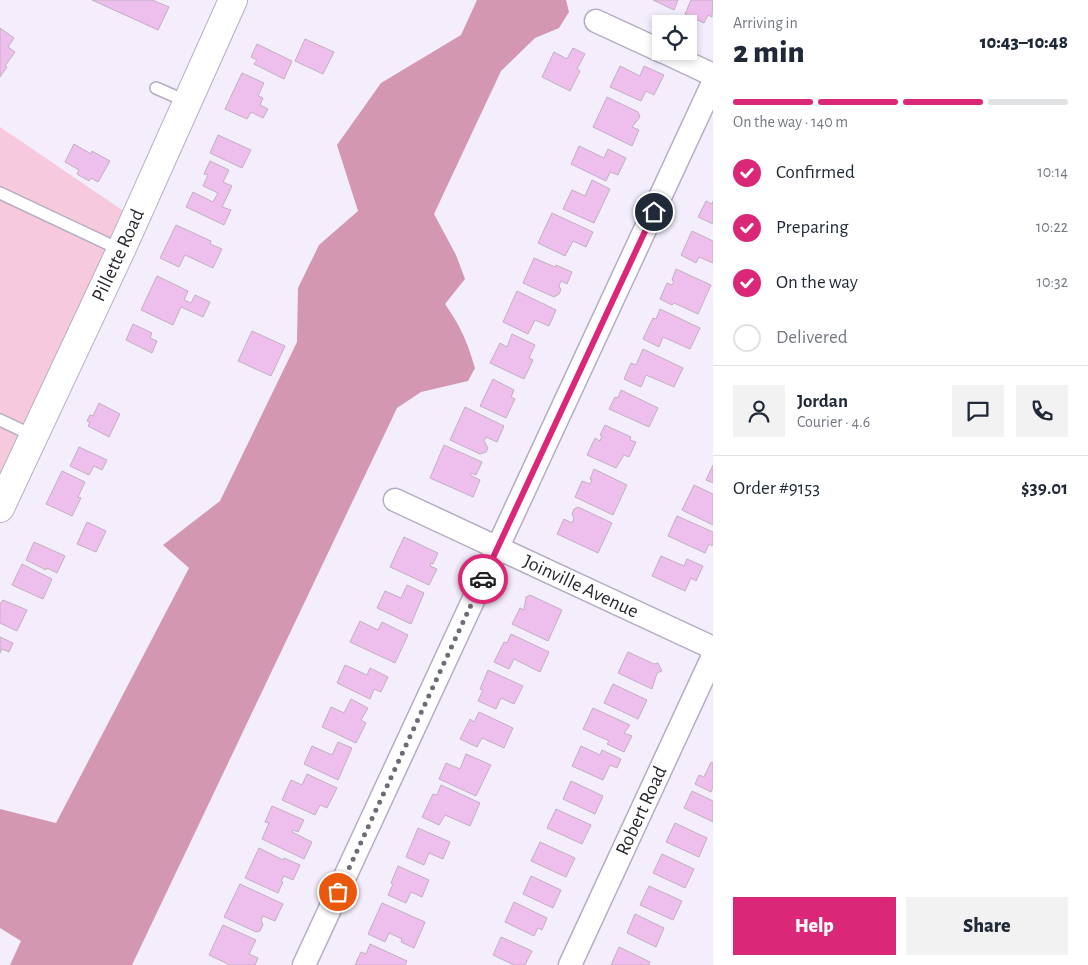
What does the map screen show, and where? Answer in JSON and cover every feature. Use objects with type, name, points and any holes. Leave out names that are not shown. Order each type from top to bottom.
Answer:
[{"type":"street","name":"Pillette Road","points":[[0,508],[121,250],[232,1]]},
{"type":"street","points":[[596,21],[652,46]]},
{"type":"street","points":[[681,60],[713,75]]},
{"type":"street","points":[[304,965],[713,83]]},
{"type":"street","name":"Joinville Avenue","points":[[395,500],[713,648]]},
{"type":"street","name":"Robert Road","points":[[570,965],[713,656]]},
{"type":"lane","points":[[156,88],[188,102]]},
{"type":"lane","points":[[0,193],[121,250]]},
{"type":"lane","points":[[0,420],[34,436]]},
{"type":"shaded area","points":[[477,0],[566,0],[569,12],[559,28],[535,38],[501,71],[434,214],[456,255],[465,279],[445,304],[463,334],[475,368],[468,381],[421,392],[397,408],[132,965],[10,965],[21,941],[0,928],[0,809],[56,823],[189,568],[163,545],[220,501],[297,342],[298,288],[319,245],[358,211],[337,145],[381,83],[461,35]]},
{"type":"shaded area","points":[[0,127],[125,212],[0,482]]},
{"type":"building","points":[[92,0],[152,0],[169,7],[158,30]]},
{"type":"building","points":[[653,0],[678,0],[674,10]]},
{"type":"building","points":[[691,0],[713,0],[712,17],[708,15],[704,23],[697,20],[697,15],[685,14]]},
{"type":"building","points":[[0,28],[14,38],[8,47],[15,52],[0,77]]},
{"type":"building","points":[[305,39],[334,52],[323,74],[295,61]]},
{"type":"building","points":[[257,44],[292,61],[284,79],[254,64],[257,60],[251,57]]},
{"type":"building","points":[[573,48],[585,54],[577,69],[580,71],[570,91],[542,77],[554,52],[567,59]]},
{"type":"building","points":[[620,66],[640,76],[644,66],[664,75],[654,95],[646,91],[641,101],[610,87]]},
{"type":"building","points":[[242,73],[264,83],[258,96],[263,98],[260,105],[268,109],[263,118],[251,112],[247,119],[225,109]]},
{"type":"building","points":[[607,97],[638,112],[640,117],[632,127],[639,130],[632,146],[593,127]]},
{"type":"building","points":[[218,135],[251,150],[242,168],[210,153]]},
{"type":"building","points":[[74,144],[91,154],[92,151],[110,161],[98,182],[91,178],[89,181],[77,174],[79,170],[65,162]]},
{"type":"building","points":[[579,146],[604,158],[608,149],[626,158],[618,175],[610,172],[606,181],[571,164]]},
{"type":"building","points":[[210,161],[229,170],[223,182],[232,186],[222,207],[231,210],[224,225],[186,207],[193,192],[213,202],[218,193],[203,186],[208,175],[204,174]]},
{"type":"building","points":[[592,180],[610,189],[594,223],[563,209],[572,190],[585,196]]},
{"type":"building","points":[[706,201],[712,204],[713,201],[713,224],[698,217]]},
{"type":"building","points":[[552,213],[593,232],[586,247],[573,241],[565,256],[538,243]]},
{"type":"building","points":[[176,225],[211,241],[210,244],[222,249],[213,268],[185,255],[179,267],[160,258]]},
{"type":"building","points":[[692,231],[713,241],[713,263],[699,257],[696,263],[681,255]]},
{"type":"building","points":[[534,258],[572,272],[567,284],[561,281],[559,286],[561,290],[554,297],[523,283]]},
{"type":"building","points":[[676,269],[711,285],[698,314],[660,299],[667,283],[672,285]]},
{"type":"building","points":[[157,276],[188,291],[184,300],[191,303],[195,295],[210,302],[203,317],[181,307],[173,325],[141,310]]},
{"type":"building","points":[[517,291],[556,310],[549,326],[535,320],[528,334],[503,322]]},
{"type":"building","points":[[660,309],[700,328],[690,349],[663,337],[659,347],[643,339],[653,318],[656,319]]},
{"type":"building","points":[[133,324],[152,333],[150,338],[157,341],[152,353],[126,340]]},
{"type":"building","points":[[252,331],[285,346],[271,376],[238,361]]},
{"type":"building","points":[[512,334],[535,345],[529,358],[533,360],[524,379],[490,363],[500,343],[507,347]]},
{"type":"building","points":[[643,349],[683,368],[674,387],[646,375],[641,387],[624,379],[631,363],[636,365]]},
{"type":"building","points":[[493,379],[514,390],[511,397],[515,399],[506,418],[480,406]]},
{"type":"building","points":[[621,390],[658,408],[649,427],[609,409],[615,397],[618,398]]},
{"type":"building","points":[[99,403],[120,414],[109,437],[88,426],[90,422],[87,421],[90,415],[93,416]]},
{"type":"building","points":[[465,407],[504,426],[497,442],[486,437],[484,441],[488,448],[486,452],[480,454],[450,440]]},
{"type":"building","points":[[605,425],[631,437],[630,440],[636,442],[629,457],[624,455],[616,468],[587,455],[595,438],[600,441],[602,436],[600,435]]},
{"type":"building","points":[[444,445],[482,462],[476,475],[471,473],[470,475],[480,480],[473,497],[430,478]]},
{"type":"building","points":[[79,447],[107,460],[102,470],[94,466],[89,475],[70,466]]},
{"type":"building","points":[[713,465],[713,483],[706,480]]},
{"type":"building","points":[[594,469],[627,485],[613,515],[575,497],[582,481],[590,484]]},
{"type":"building","points":[[62,471],[85,482],[78,497],[81,498],[72,516],[46,504]]},
{"type":"building","points":[[694,485],[713,494],[713,525],[682,510]]},
{"type":"building","points":[[578,507],[612,523],[598,553],[557,534],[564,519],[572,523],[574,518],[572,514],[574,509]]},
{"type":"building","points":[[677,516],[713,532],[713,544],[712,546],[709,544],[705,553],[668,536]]},
{"type":"building","points":[[87,522],[106,531],[96,552],[77,544]]},
{"type":"building","points":[[404,537],[438,553],[433,564],[431,563],[430,566],[437,569],[429,585],[390,567]]},
{"type":"building","points":[[34,542],[65,556],[57,573],[26,560]]},
{"type":"building","points":[[661,556],[684,566],[687,559],[703,566],[696,581],[691,578],[685,591],[652,576]]},
{"type":"building","points":[[22,564],[52,579],[43,599],[12,585]]},
{"type":"building","points":[[407,585],[424,593],[411,624],[377,608],[385,591],[401,598]]},
{"type":"building","points":[[530,595],[562,610],[548,641],[512,624],[520,608],[524,610],[526,597]]},
{"type":"building","points":[[3,600],[27,610],[17,631],[0,623],[0,604]]},
{"type":"building","points":[[360,621],[378,630],[382,622],[408,635],[395,663],[350,642]]},
{"type":"building","points":[[511,634],[549,652],[540,672],[514,659],[509,669],[494,662],[504,642],[507,643]]},
{"type":"building","points":[[0,637],[13,643],[9,652],[2,649],[0,653]]},
{"type":"building","points":[[628,652],[654,664],[658,663],[662,671],[657,673],[652,689],[618,673]]},
{"type":"building","points":[[345,665],[367,675],[370,668],[388,677],[381,692],[374,689],[370,699],[337,683]]},
{"type":"building","points":[[488,670],[523,686],[514,704],[501,698],[496,709],[478,701],[483,690],[480,689]]},
{"type":"building","points":[[613,684],[647,700],[638,719],[604,703]]},
{"type":"building","points":[[351,699],[368,708],[361,720],[366,723],[356,743],[322,727],[331,707],[344,713]]},
{"type":"building","points":[[593,708],[630,725],[624,733],[632,736],[624,752],[607,744],[609,741],[583,729]]},
{"type":"building","points":[[479,712],[513,728],[504,748],[482,738],[477,747],[460,739],[470,719],[474,722]]},
{"type":"building","points":[[338,742],[352,748],[338,780],[304,764],[312,746],[332,755]]},
{"type":"building","points":[[581,746],[600,755],[602,750],[621,759],[617,768],[610,765],[603,780],[572,766]]},
{"type":"building","points":[[466,754],[491,765],[476,796],[439,779],[446,763],[460,769]]},
{"type":"building","points":[[711,762],[713,763],[713,787],[711,792],[695,784],[699,775],[704,777]]},
{"type":"building","points":[[307,774],[337,788],[327,808],[320,805],[315,815],[282,800],[291,780],[302,785]]},
{"type":"building","points":[[571,781],[603,796],[595,814],[563,799]]},
{"type":"building","points":[[441,785],[480,803],[470,826],[445,815],[439,825],[422,817],[433,794],[437,795]]},
{"type":"building","points":[[692,791],[713,801],[713,822],[684,808]]},
{"type":"building","points":[[272,806],[304,820],[298,832],[293,830],[292,832],[312,842],[304,859],[262,839],[269,823],[265,822]]},
{"type":"building","points":[[556,809],[591,825],[582,844],[547,828]]},
{"type":"building","points":[[675,823],[707,838],[699,857],[666,842]]},
{"type":"building","points":[[418,828],[450,842],[443,859],[429,853],[424,865],[406,857]]},
{"type":"building","points":[[540,842],[575,858],[566,877],[531,861]]},
{"type":"building","points":[[259,848],[283,860],[284,858],[300,865],[293,880],[284,876],[278,893],[245,878]]},
{"type":"building","points":[[662,854],[694,869],[685,888],[653,873]]},
{"type":"building","points":[[398,866],[429,880],[422,897],[411,892],[406,903],[388,895]]},
{"type":"building","points":[[531,876],[561,890],[553,908],[523,894]]},
{"type":"building","points":[[240,884],[283,904],[275,921],[263,916],[261,920],[263,925],[260,931],[256,932],[224,917]]},
{"type":"building","points":[[649,886],[682,901],[673,920],[640,905]]},
{"type":"building","points":[[514,902],[547,918],[542,930],[538,928],[534,936],[505,922]]},
{"type":"building","points":[[382,903],[425,922],[414,948],[401,942],[402,939],[389,933],[385,942],[368,934]]},
{"type":"building","points":[[635,914],[664,928],[656,947],[627,933]]},
{"type":"building","points":[[223,925],[256,940],[249,954],[258,958],[255,965],[230,965],[209,955]]},
{"type":"building","points":[[501,937],[532,951],[525,965],[514,965],[493,955]]},
{"type":"building","points":[[370,944],[407,961],[405,965],[355,965],[361,952],[366,954]]},
{"type":"building","points":[[619,947],[650,962],[649,965],[611,965]]},
{"type":"way so far","points":[[338,892],[483,579]]},
{"type":"route","points":[[483,579],[654,212]]}]
